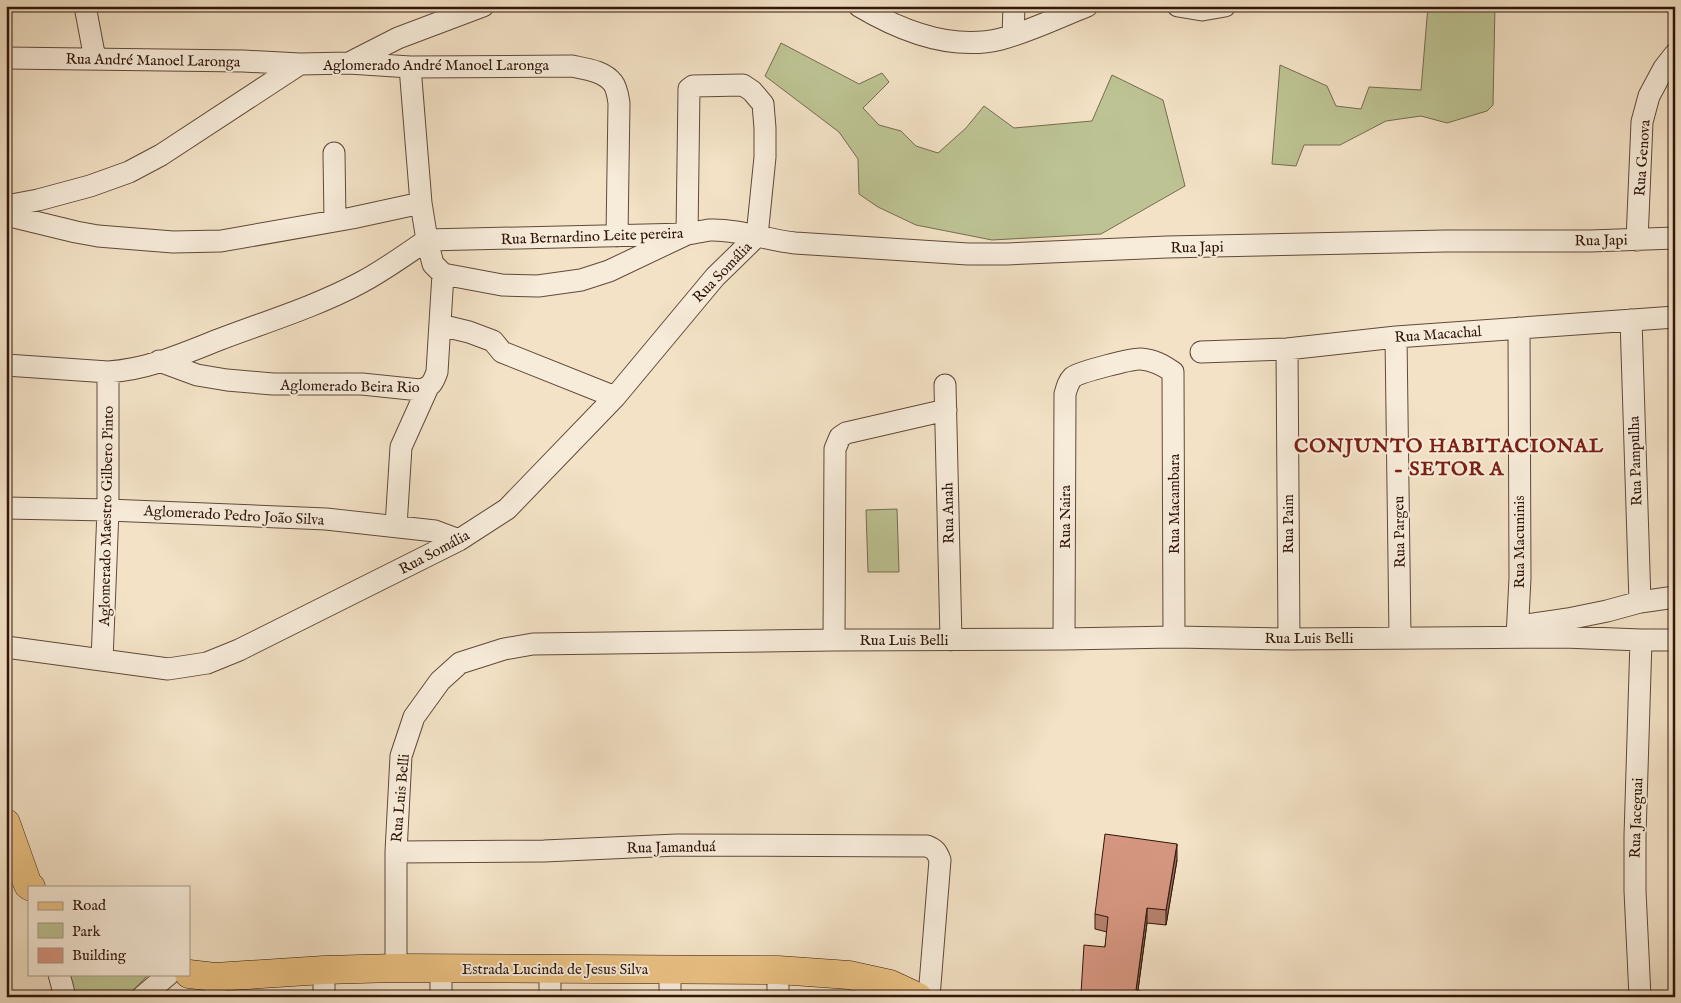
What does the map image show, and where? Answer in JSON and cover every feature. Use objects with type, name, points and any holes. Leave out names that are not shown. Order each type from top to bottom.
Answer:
[{"type":"main road","points":[[6,822],[29,886]]},
{"type":"main road","name":"Estrada Lucinda de Jesus Silva","points":[[190,974],[215,987],[324,984],[396,968],[670,970],[778,984],[850,975],[890,991],[918,997]]},
{"type":"street","points":[[85,6],[95,59]]},
{"type":"street","points":[[349,63],[398,38],[484,6]]},
{"type":"street","points":[[860,6],[881,19],[931,38],[978,43],[1013,35],[1087,6]]},
{"type":"street","points":[[1013,35],[1014,6]]},
{"type":"street","points":[[1178,6],[1202,10],[1225,6]]},
{"type":"street","name":"Rua Genova","points":[[1637,240],[1642,122],[1649,96],[1664,68],[1675,54]]},
{"type":"street","name":"Rua André Manoel Laronga","points":[[6,58],[300,64]]},
{"type":"street","name":"Aglomerado André Manoel Laronga","points":[[300,64],[349,63],[410,67],[572,66],[604,75],[614,84],[619,103],[617,236]]},
{"type":"street","points":[[6,206],[47,197],[129,172],[161,155],[300,64]]},
{"type":"street","points":[[410,67],[421,203],[433,264],[443,274],[502,285],[538,286],[581,280],[609,271],[687,234],[689,89],[693,86],[742,85],[752,91],[763,104],[765,158],[757,236]]},
{"type":"street","points":[[334,153],[335,221]]},
{"type":"street","points":[[6,215],[98,236],[173,242],[222,241],[335,221],[421,203]]},
{"type":"street","name":"Rua Bernardino Leite pereira","points":[[427,240],[687,234],[710,230],[757,236]]},
{"type":"street","name":"Rua Japi","points":[[757,236],[795,243],[968,254],[1036,254],[1168,247],[1675,238]]},
{"type":"street","name":"Rua Somália","points":[[6,647],[168,668],[207,663],[247,646],[459,540],[506,509],[615,396],[715,277],[757,236]]},
{"type":"street","points":[[6,365],[124,372],[159,362],[304,308],[357,285],[427,240]]},
{"type":"street","name":"Aglomerado Beira Rio","points":[[159,362],[197,375],[227,380],[273,384],[362,384],[420,390],[433,383],[437,372],[443,274]]},
{"type":"street","name":"Rua Macachal","points":[[1201,352],[1287,350],[1396,337],[1675,316]]},
{"type":"street","name":"Rua Pampulha","points":[[1631,320],[1640,602]]},
{"type":"street","points":[[440,325],[469,332],[493,341],[502,352],[615,396]]},
{"type":"street","name":"Rua Macuninis","points":[[1518,328],[1520,578],[1518,632]]},
{"type":"street","name":"Rua Pargeu","points":[[1396,337],[1400,637]]},
{"type":"street","name":"Rua Paim","points":[[1287,350],[1289,638]]},
{"type":"street","name":"Rua Naira","points":[[1064,639],[1065,394],[1068,383],[1074,376],[1084,372],[1138,359],[1156,361],[1174,372]]},
{"type":"street","name":"Aglomerado Maestro Gilbero Pinto","points":[[102,660],[108,510],[108,372]]},
{"type":"street","name":"Rua Macambara","points":[[1174,372],[1174,637]]},
{"type":"street","name":"Rua Anah","points":[[945,385],[951,640]]},
{"type":"street","points":[[396,526],[400,447],[428,387]]},
{"type":"street","points":[[834,640],[835,449],[840,437],[846,433],[946,410]]},
{"type":"street","name":"Aglomerado Pedro João Silva","points":[[6,508],[108,510],[326,519],[435,531],[459,540]]},
{"type":"street","points":[[1518,632],[1640,602],[1675,597]]},
{"type":"street","name":"Rua Luis Belli","points":[[396,968],[396,852],[401,756],[414,717],[440,680],[460,663],[504,649],[533,644],[1174,637],[1400,637],[1518,632],[1641,640],[1675,640]]},
{"type":"street","name":"Rua Jaceguai","points":[[1640,997],[1635,891],[1635,836],[1641,640]]},
{"type":"street","name":"Rua Jamanduá","points":[[396,852],[544,851],[686,845],[927,846],[938,853],[940,860],[929,997]]},
{"type":"street","points":[[550,968],[550,997]]},
{"type":"street","points":[[441,969],[441,997]]},
{"type":"street","points":[[670,970],[670,997]]},
{"type":"street","points":[[60,976],[65,997]]},
{"type":"street","points":[[142,997],[167,976]]},
{"type":"green space","points":[[1428,6],[1495,6],[1493,105],[1487,111],[1447,123],[1421,116],[1386,121],[1340,145],[1304,145],[1296,166],[1272,164],[1280,65],[1327,86],[1336,106],[1361,109],[1369,87],[1421,90]]},
{"type":"green space","points":[[781,43],[859,84],[882,73],[889,82],[863,108],[879,125],[901,131],[916,146],[938,153],[966,128],[984,106],[1014,128],[1092,121],[1112,75],[1163,100],[1185,186],[1101,234],[992,240],[916,225],[878,207],[859,194],[858,159],[839,132],[765,76]]},
{"type":"green space","points":[[897,509],[899,572],[868,572],[866,510]]},
{"type":"green space","points":[[69,976],[147,976],[127,997],[76,997]]},
{"type":"building","points":[[1105,834],[1177,844],[1166,910],[1147,908],[1136,990],[1148,993],[1147,997],[1071,997],[1072,991],[1081,993],[1084,945],[1105,947],[1108,917],[1095,914]]},
{"type":"district","name":"CONJUNTO HABITACIONAL - SETOR A","points":[[1449,456]]}]
